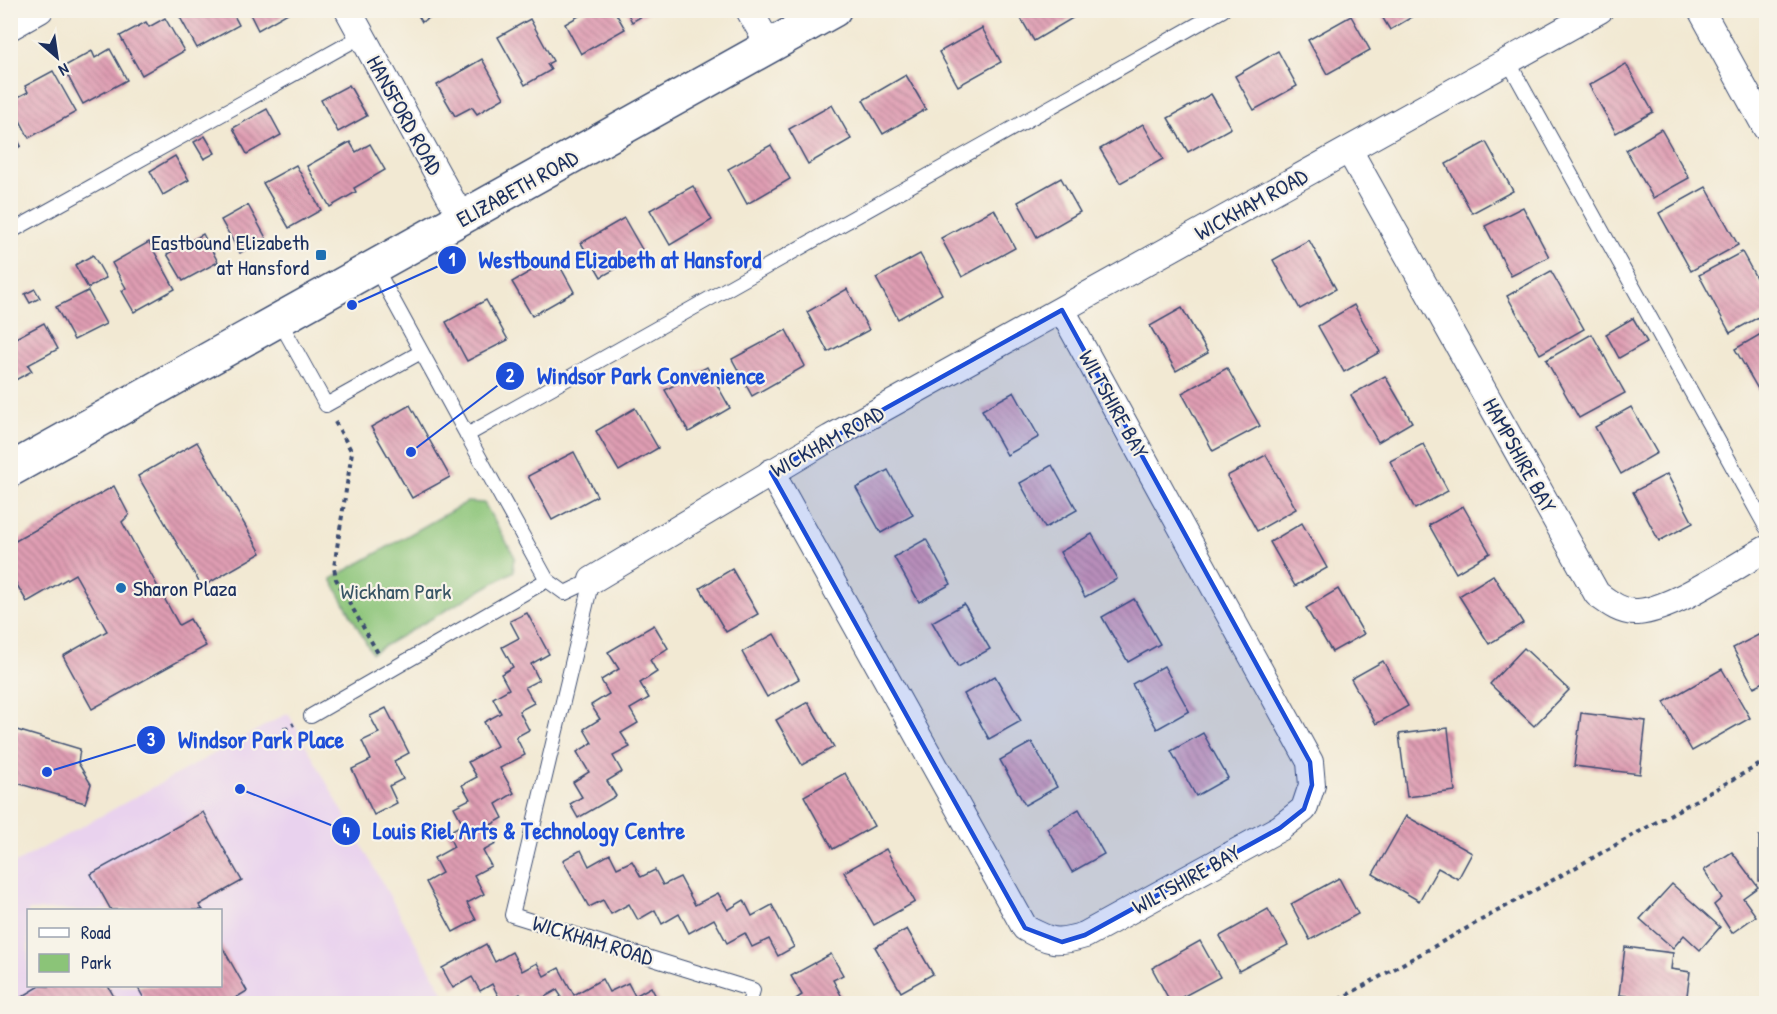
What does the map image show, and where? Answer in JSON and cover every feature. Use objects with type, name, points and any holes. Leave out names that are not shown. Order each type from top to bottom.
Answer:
[{"type":"street","points":[[10,27],[40,10]]},
{"type":"street","name":"HANSFORD ROAD","points":[[348,10],[462,219]]},
{"type":"street","points":[[750,10],[770,47]]},
{"type":"street","name":"ELIZABETH ROAD","points":[[10,470],[834,10]]},
{"type":"street","name":"WICKHAM ROAD","points":[[592,580],[771,472],[1600,10]]},
{"type":"street","points":[[1701,10],[1767,128]]},
{"type":"street","name":"HAMPSHIRE BAY","points":[[1349,150],[1598,594],[1614,607],[1637,612],[1666,606],[1767,549]]},
{"type":"street","name":"WILTSHIRE BAY","points":[[771,472],[1024,928],[1041,937],[1062,942],[1085,935],[1270,833],[1304,809],[1312,785],[1310,762],[1062,310]]},
{"type":"lane","points":[[467,435],[1223,10]]},
{"type":"lane","points":[[10,232],[362,36]]},
{"type":"lane","points":[[1509,61],[1767,526]]},
{"type":"lane","points":[[375,267],[547,580],[565,593],[592,580]]},
{"type":"lane","points":[[279,320],[326,405],[422,352]]},
{"type":"lane","points":[[311,716],[547,580]]},
{"type":"lane","name":"WICKHAM ROAD","points":[[592,580],[513,915],[753,990],[749,1004]]},
{"type":"path","points":[[326,405],[352,453],[334,567],[336,579],[388,671]]},
{"type":"path","points":[[1331,1004],[1767,761]]},
{"type":"highlighted area","points":[[1062,310],[1310,762],[1312,785],[1304,809],[1280,828],[1085,935],[1062,942],[1025,928],[771,472]]},
{"type":"shaded area","points":[[288,713],[449,1003],[11,1003],[10,866]]},
{"type":"green space","name":"Wickham Park","points":[[467,502],[484,503],[515,557],[514,571],[372,653],[331,579]]},
{"type":"building","points":[[176,10],[231,10],[239,25],[197,48]]},
{"type":"building","points":[[248,10],[287,10],[288,13],[258,30]]},
{"type":"building","points":[[415,10],[443,10],[422,22]]},
{"type":"building","points":[[589,10],[614,10],[625,29],[581,54],[565,24]]},
{"type":"building","points":[[626,10],[652,10],[632,22]]},
{"type":"building","points":[[1016,10],[1073,10],[1076,16],[1034,41]]},
{"type":"building","points":[[1378,10],[1424,10],[1390,30]]},
{"type":"building","points":[[1351,16],[1370,50],[1327,74],[1308,40]]},
{"type":"building","points":[[165,18],[184,51],[142,75],[120,36],[146,22],[149,27]]},
{"type":"building","points":[[530,19],[553,61],[547,64],[551,70],[525,85],[498,37]]},
{"type":"building","points":[[982,28],[1001,62],[958,86],[939,52]]},
{"type":"building","points":[[110,49],[127,80],[83,104],[63,67],[92,51],[95,58]]},
{"type":"building","points":[[1278,51],[1297,86],[1254,110],[1235,76]]},
{"type":"building","points":[[482,59],[504,98],[477,114],[472,107],[455,116],[437,85]]},
{"type":"building","points":[[1626,64],[1653,112],[1616,133],[1589,85]]},
{"type":"building","points":[[53,71],[76,112],[29,138],[10,101],[28,92],[25,86]]},
{"type":"building","points":[[906,75],[926,109],[883,134],[863,100]]},
{"type":"building","points":[[349,85],[367,116],[338,132],[321,100]]},
{"type":"building","points":[[1211,94],[1231,128],[1188,152],[1168,118]]},
{"type":"building","points":[[832,105],[851,139],[808,164],[789,129]]},
{"type":"building","points":[[267,109],[281,135],[247,154],[233,128]]},
{"type":"building","points":[[1143,124],[1163,159],[1120,183],[1100,149]]},
{"type":"building","points":[[10,126],[21,146],[10,152]]},
{"type":"building","points":[[1661,129],[1689,178],[1653,198],[1626,150]]},
{"type":"building","points":[[205,136],[215,153],[204,159],[194,142]]},
{"type":"building","points":[[350,142],[356,152],[370,144],[385,170],[354,188],[356,192],[330,207],[307,166]]},
{"type":"building","points":[[1486,142],[1513,191],[1472,213],[1446,164]]},
{"type":"building","points":[[771,145],[790,179],[747,204],[728,169]]},
{"type":"building","points":[[175,156],[189,180],[163,195],[150,171]]},
{"type":"building","points":[[296,165],[321,210],[289,228],[263,183]]},
{"type":"building","points":[[1061,178],[1080,212],[1037,237],[1018,202]]},
{"type":"building","points":[[693,186],[712,220],[670,245],[650,210]]},
{"type":"building","points":[[1706,187],[1738,245],[1691,271],[1659,213]]},
{"type":"building","points":[[248,205],[266,238],[240,253],[221,220]]},
{"type":"building","points":[[1523,207],[1549,257],[1511,276],[1485,226]]},
{"type":"building","points":[[994,209],[1015,248],[962,277],[941,238]]},
{"type":"building","points":[[624,218],[644,253],[601,277],[581,243]]},
{"type":"building","points":[[203,234],[218,262],[183,281],[167,254]]},
{"type":"building","points":[[1309,240],[1336,289],[1300,309],[1273,260]]},
{"type":"building","points":[[149,242],[175,289],[134,312],[122,291],[126,288],[112,263]]},
{"type":"building","points":[[1742,252],[1766,296],[1766,313],[1730,333],[1699,275]]},
{"type":"building","points":[[920,254],[942,294],[898,319],[876,278]]},
{"type":"building","points":[[93,255],[106,278],[88,288],[75,265]]},
{"type":"building","points":[[555,257],[574,292],[532,316],[512,282]]},
{"type":"building","points":[[1551,271],[1584,329],[1540,354],[1507,296]]},
{"type":"building","points":[[35,289],[40,298],[30,303],[25,294]]},
{"type":"building","points":[[847,289],[869,330],[828,352],[807,312]]},
{"type":"building","points":[[88,291],[106,324],[74,340],[56,307]]},
{"type":"building","points":[[486,300],[508,340],[467,361],[446,322]]},
{"type":"building","points":[[1354,305],[1380,352],[1344,372],[1318,326]]},
{"type":"building","points":[[1182,308],[1208,353],[1176,371],[1150,326]]},
{"type":"building","points":[[1633,318],[1647,342],[1619,358],[1606,334]]},
{"type":"building","points":[[44,323],[58,349],[28,365],[32,371],[10,383],[10,341]]},
{"type":"building","points":[[786,330],[805,366],[752,396],[732,359]]},
{"type":"building","points":[[1766,331],[1766,394],[1762,396],[1735,349]]},
{"type":"building","points":[[1592,334],[1625,393],[1579,418],[1546,360]]},
{"type":"building","points":[[707,367],[730,408],[689,432],[665,390]]},
{"type":"building","points":[[1227,368],[1260,426],[1213,451],[1182,393]]},
{"type":"building","points":[[1385,376],[1412,422],[1378,442],[1351,395]]},
{"type":"building","points":[[1014,392],[1039,437],[1007,455],[982,410]]},
{"type":"building","points":[[410,405],[450,477],[412,498],[371,427]]},
{"type":"building","points":[[1631,407],[1657,453],[1621,474],[1595,427]]},
{"type":"building","points":[[635,408],[658,448],[619,471],[596,431]]},
{"type":"building","points":[[197,442],[261,553],[202,587],[138,476]]},
{"type":"building","points":[[1423,444],[1448,491],[1415,509],[1390,461]]},
{"type":"building","points":[[574,452],[597,496],[552,520],[528,476]]},
{"type":"building","points":[[1266,455],[1296,509],[1257,531],[1227,476]]},
{"type":"building","points":[[1052,465],[1077,510],[1045,528],[1020,483]]},
{"type":"building","points":[[888,470],[913,515],[881,533],[856,488]]},
{"type":"building","points":[[1667,474],[1693,523],[1659,541],[1633,492]]},
{"type":"building","name":"Sharon Plaza","points":[[114,486],[129,515],[122,522],[179,625],[190,619],[206,646],[92,709],[63,656],[107,631],[75,574],[27,602],[10,573],[10,544]]},
{"type":"building","points":[[1463,506],[1490,553],[1456,573],[1429,525]]},
{"type":"building","points":[[1302,523],[1327,568],[1295,586],[1270,542]]},
{"type":"building","points":[[1092,534],[1117,579],[1085,597],[1060,552]]},
{"type":"building","points":[[926,539],[951,584],[919,602],[894,557]]},
{"type":"building","points":[[732,569],[758,614],[726,632],[700,588]]},
{"type":"building","points":[[1493,575],[1523,623],[1489,644],[1459,596]]},
{"type":"building","points":[[1338,589],[1364,634],[1332,652],[1306,608]]},
{"type":"building","points":[[1134,599],[1160,644],[1128,662],[1102,617]]},
{"type":"building","points":[[964,604],[990,649],[958,667],[932,622]]},
{"type":"building","points":[[527,613],[549,654],[531,664],[539,680],[525,687],[534,703],[519,711],[529,730],[516,737],[525,755],[500,768],[514,793],[496,804],[503,818],[487,827],[496,844],[483,851],[491,866],[474,875],[484,894],[467,903],[476,920],[453,932],[426,882],[442,873],[434,858],[454,847],[447,833],[463,824],[454,807],[470,799],[462,785],[477,777],[468,762],[497,746],[484,722],[501,713],[493,698],[509,689],[501,674],[513,667],[502,647],[519,638],[510,621]]},
{"type":"building","points":[[654,625],[668,648],[650,660],[657,672],[640,683],[649,698],[630,709],[638,723],[621,733],[630,747],[613,756],[622,772],[607,781],[616,796],[578,818],[570,804],[582,797],[573,782],[589,772],[577,752],[592,743],[584,729],[600,719],[591,705],[609,694],[601,680],[619,669],[608,652]]},
{"type":"building","points":[[1766,631],[1766,681],[1754,687],[1733,648]]},
{"type":"building","points":[[774,634],[799,679],[767,697],[742,652]]},
{"type":"building","points":[[1524,648],[1569,690],[1534,726],[1490,684]]},
{"type":"building","points":[[1383,661],[1408,706],[1376,724],[1351,679]]},
{"type":"building","points":[[1164,666],[1189,711],[1157,729],[1132,684]]},
{"type":"building","points":[[1722,669],[1750,718],[1692,751],[1664,702]]},
{"type":"building","points":[[995,676],[1021,721],[989,739],[964,694]]},
{"type":"building","points":[[808,702],[834,747],[802,765],[776,720]]},
{"type":"building","points":[[386,708],[409,753],[394,761],[403,779],[389,786],[397,803],[374,815],[352,769],[371,760],[362,741],[379,733],[370,716]]},
{"type":"building","points":[[1581,713],[1646,721],[1640,774],[1574,766]]},
{"type":"building","points":[[10,728],[80,749],[78,763],[91,784],[85,803],[10,781]]},
{"type":"building","points":[[1448,728],[1455,791],[1407,797],[1399,734]]},
{"type":"building","points":[[1203,733],[1228,778],[1196,796],[1171,751]]},
{"type":"building","points":[[1032,742],[1057,787],[1025,805],[1000,760]]},
{"type":"building","points":[[845,773],[874,826],[833,849],[804,796]]},
{"type":"building","points":[[1079,809],[1104,854],[1072,872],[1047,828]]},
{"type":"building","points":[[203,812],[242,881],[199,905],[202,909],[110,909],[91,874]]},
{"type":"building","points":[[1406,816],[1472,853],[1458,879],[1438,868],[1419,901],[1373,874]]},
{"type":"building","points":[[1759,836],[1766,836],[1766,881],[1759,881]]},
{"type":"building","points":[[886,849],[915,902],[874,925],[844,872]]},
{"type":"building","points":[[581,850],[589,866],[610,854],[617,868],[632,861],[641,877],[655,870],[663,885],[680,877],[695,905],[718,893],[728,910],[744,900],[752,916],[772,905],[794,947],[778,956],[769,939],[752,947],[745,933],[727,943],[714,919],[689,933],[679,914],[662,924],[655,910],[638,920],[629,904],[611,914],[603,900],[589,907],[563,860]]},
{"type":"building","points":[[1732,852],[1758,887],[1743,898],[1756,916],[1732,933],[1714,905],[1722,898],[1704,870]]},
{"type":"building","points":[[1339,878],[1358,914],[1310,940],[1291,904]]},
{"type":"building","points":[[1672,884],[1720,927],[1700,950],[1684,935],[1673,948],[1640,919]]},
{"type":"building","points":[[1268,909],[1288,945],[1239,971],[1220,936]]},
{"type":"building","points":[[907,929],[933,974],[901,992],[875,947]]},
{"type":"building","points":[[1200,941],[1220,977],[1171,1003],[1152,968]]},
{"type":"building","points":[[486,944],[495,962],[512,952],[522,971],[537,963],[544,976],[559,968],[574,995],[602,979],[609,992],[628,983],[635,996],[651,987],[660,1004],[560,1004],[558,1000],[561,996],[557,990],[532,1004],[525,1004],[520,994],[502,1003],[492,984],[480,991],[472,977],[453,988],[442,968]]},
{"type":"building","points":[[222,947],[247,991],[232,1000],[234,1004],[147,1004],[138,987],[222,987]]},
{"type":"building","points":[[1625,947],[1673,953],[1671,969],[1690,972],[1686,1003],[1619,995]]},
{"type":"building","points":[[831,954],[843,975],[833,980],[843,999],[836,1004],[788,1004],[802,995],[791,976]]},
{"type":"building","points":[[38,987],[109,987],[118,1004],[10,1004]]},
{"type":"place","name":"Eastbound Elizabeth at Hansford","points":[[321,255]]},
{"type":"place","name":"Westbound Elizabeth at Hansford","points":[[352,305]]},
{"type":"place","name":"Windsor Park Convenience","points":[[411,452]]},
{"type":"place","name":"Sharon Plaza","points":[[121,588]]},
{"type":"place","name":"Windsor Park Place","points":[[47,772]]},
{"type":"place","name":"Louis Riel Arts & Technology Centre","points":[[240,789]]}]
